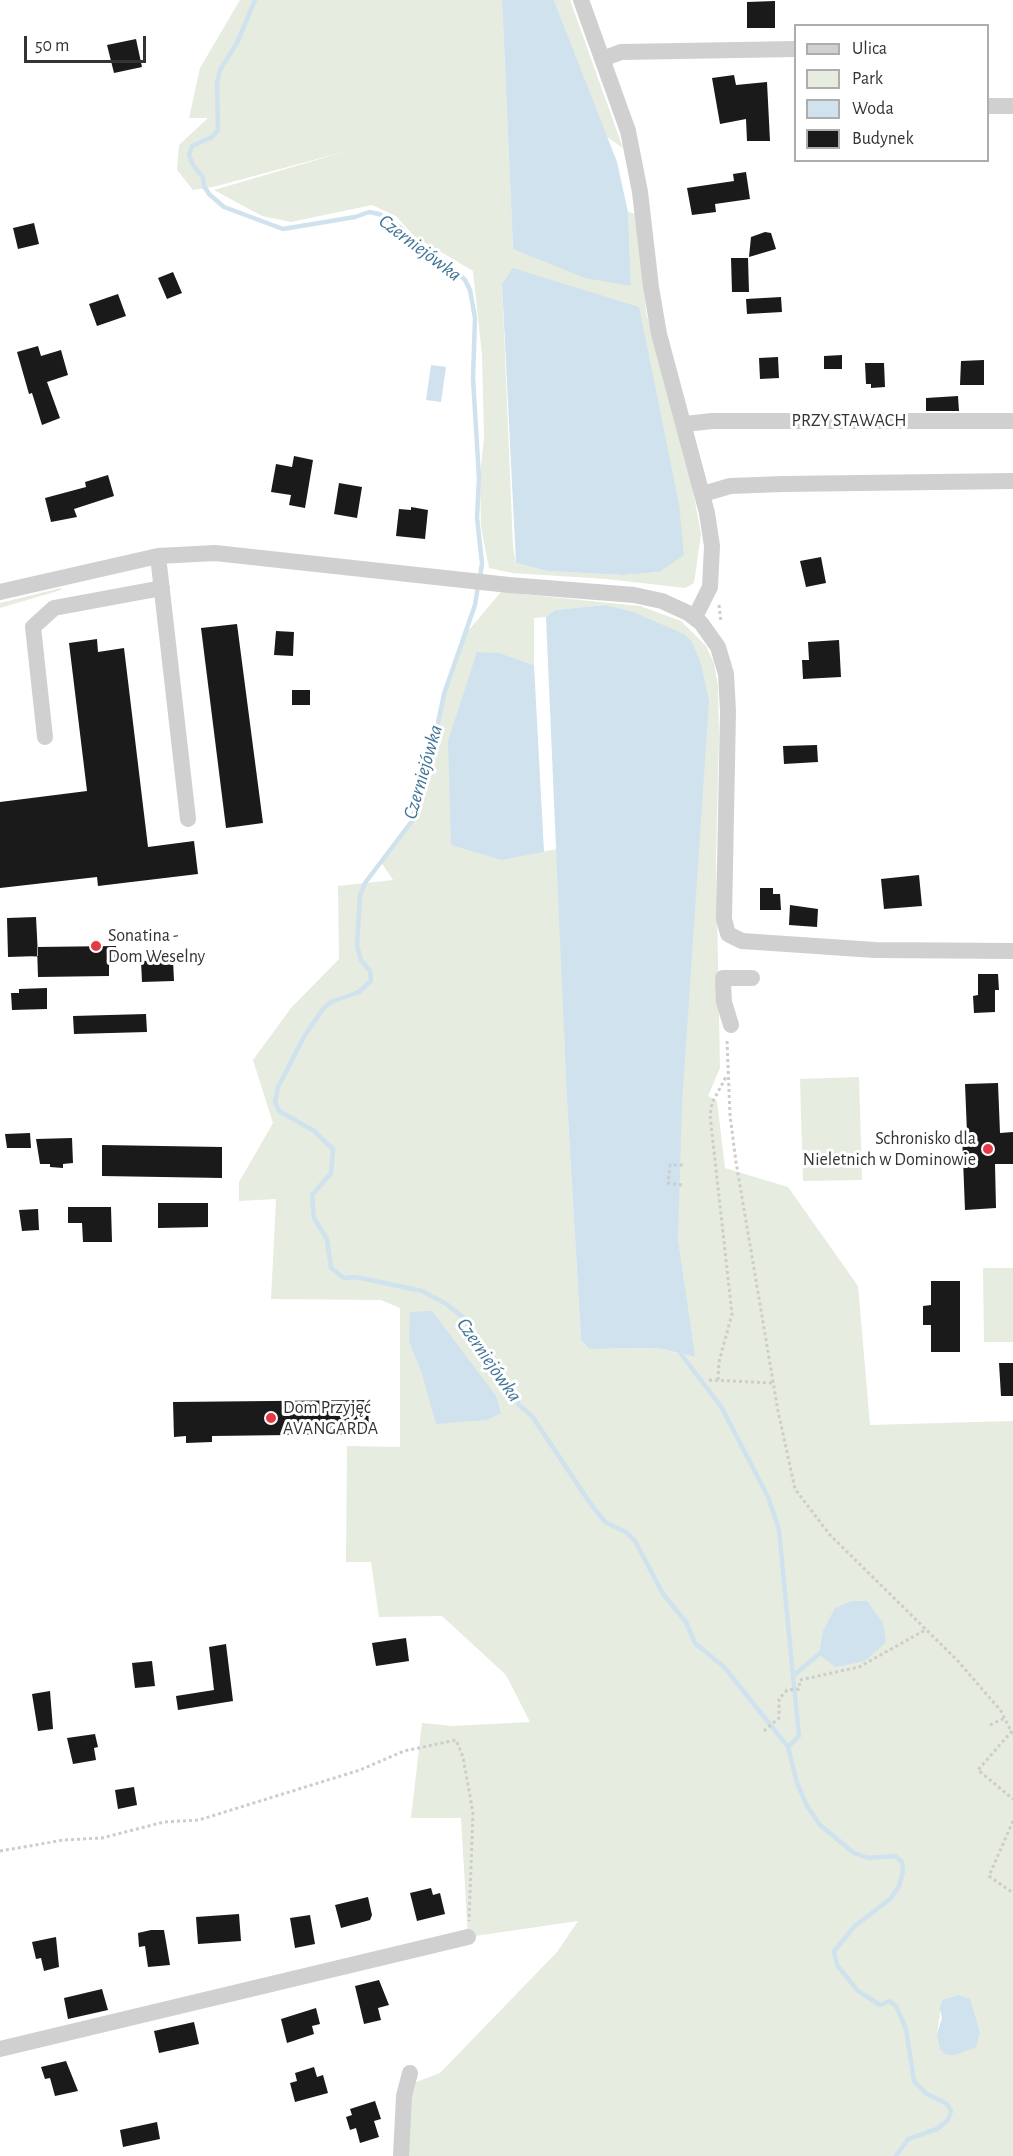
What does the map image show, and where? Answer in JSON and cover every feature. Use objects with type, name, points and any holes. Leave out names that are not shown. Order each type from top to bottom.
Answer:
[{"type":"street","points":[[581,0],[632,146],[656,318],[703,494],[711,533],[712,562],[708,596],[695,617]]},
{"type":"street","points":[[602,59],[621,52],[794,48]]},
{"type":"street","points":[[989,106],[1013,106]]},
{"type":"street","name":"PRZY STAWACH","points":[[685,424],[712,421],[1013,421]]},
{"type":"street","points":[[703,494],[730,486],[1013,481]]},
{"type":"street","points":[[0,592],[158,556],[215,553],[509,585],[648,597],[672,605],[695,617],[708,630],[718,648],[728,682],[724,918],[728,934],[742,941],[875,950],[1013,951]]},
{"type":"street","points":[[158,556],[188,819]]},
{"type":"street","points":[[45,737],[33,627],[54,608],[162,588]]},
{"type":"street","points":[[731,1025],[724,1002],[723,980],[752,978]]},
{"type":"street","points":[[0,2049],[468,1937]]},
{"type":"street","points":[[401,2156],[404,2096],[410,2073]]},
{"type":"path","points":[[719,598],[721,624]]},
{"type":"path","points":[[731,1025],[727,1046],[728,1074],[736,1162],[773,1383],[795,1489],[830,1535],[928,1629],[1005,1718],[1012,1733],[980,1765],[978,1770],[1013,1799]]},
{"type":"path","points":[[718,1380],[719,1362],[732,1314],[710,1115],[712,1103],[728,1074]]},
{"type":"path","points":[[682,1185],[668,1183],[667,1173],[670,1165],[684,1165]]},
{"type":"path","points":[[709,1380],[773,1383]]},
{"type":"path","points":[[764,1731],[779,1718],[779,1699],[788,1690],[799,1689],[800,1680],[859,1667],[928,1629]]},
{"type":"path","points":[[990,1725],[1005,1718]]},
{"type":"path","points":[[0,1851],[54,1841],[102,1838],[164,1822],[200,1820],[360,1770],[405,1751],[456,1740],[463,1757],[473,1813],[468,1937]]},
{"type":"path","points":[[1013,1821],[989,1876],[1013,1893]]},
{"type":"green space","points":[[240,0],[502,0],[513,249],[631,286],[628,212],[637,214],[646,312],[688,464],[701,534],[694,583],[685,588],[607,579],[512,573],[489,568],[481,527],[480,477],[484,437],[482,355],[473,271],[414,236],[396,216],[372,205],[291,222],[262,216],[214,190],[347,151],[213,187],[193,190],[177,170],[179,145],[208,118],[189,118],[200,68]],"holes":[[[502,284],[659,572],[623,575],[547,571],[516,563],[513,547]]]},
{"type":"green space","points":[[554,0],[570,0],[623,148],[607,137]]},
{"type":"green space","points":[[61,588],[61,590],[0,608],[0,603]]},
{"type":"green space","points":[[501,592],[640,606],[681,621],[706,646],[714,663],[718,686],[719,736],[716,858],[720,1068],[708,1096],[717,1101],[725,1168],[788,1187],[858,1286],[870,1425],[1013,1421],[1013,2156],[404,2156],[403,2087],[440,2073],[557,1952],[578,1921],[468,1937],[461,1818],[411,1818],[422,1723],[453,1726],[530,1722],[506,1675],[442,1616],[379,1617],[371,1562],[346,1562],[347,1446],[400,1447],[400,1308],[381,1300],[271,1299],[276,1199],[239,1201],[239,1182],[273,1123],[253,1060],[291,1008],[339,959],[338,886],[393,880],[381,862],[412,821],[427,754],[462,638]],"holes":[[[605,605],[678,1238],[694,1357],[658,1348],[589,1349],[581,1340],[567,1102],[557,849],[502,860],[500,653],[534,665],[534,618],[546,617],[555,610]],[[409,1342],[487,1420],[422,1374]],[[958,1995],[975,2017],[980,2031],[937,2034],[942,2000]]]},
{"type":"green space","points":[[859,1077],[862,1180],[803,1181],[800,1079]]},
{"type":"green space","points":[[983,1268],[1013,1268],[1013,1342],[984,1342]]},
{"type":"water","points":[[502,0],[554,0],[617,162],[628,212],[631,286],[585,278],[513,249]]},
{"type":"water","points":[[513,268],[639,307],[679,504],[684,555],[659,572],[623,575],[547,571],[516,563],[502,284]]},
{"type":"water","points":[[431,365],[446,367],[441,402],[426,400]]},
{"type":"water","points":[[605,605],[633,612],[684,634],[692,642],[701,664],[709,701],[682,1104],[678,1238],[695,1357],[658,1348],[589,1349],[581,1340],[567,1102],[546,617],[555,610]]},
{"type":"water","points":[[477,652],[500,653],[534,665],[544,852],[502,860],[451,845],[448,741]]},
{"type":"water","points":[[432,1311],[496,1396],[501,1413],[487,1420],[436,1424],[422,1374],[409,1342],[410,1312]]},
{"type":"water","points":[[852,1601],[867,1601],[883,1623],[886,1642],[865,1661],[835,1667],[819,1654],[823,1631],[835,1608]]},
{"type":"water","points":[[958,1995],[970,1999],[980,2032],[976,2047],[955,2055],[946,2055],[940,2049],[937,2034],[942,2018],[940,2009],[942,2000]]},
{"type":"building","points":[[775,1],[775,28],[747,28],[747,2]]},
{"type":"building","points":[[136,39],[142,67],[114,73],[107,45]]},
{"type":"building","points":[[734,75],[736,85],[767,82],[770,141],[747,141],[746,119],[720,124],[712,78]]},
{"type":"building","points":[[746,172],[750,199],[715,204],[716,212],[692,215],[687,188],[734,181],[733,174]]},
{"type":"building","points":[[34,223],[39,244],[18,249],[13,228]]},
{"type":"building","points":[[765,232],[771,233],[776,249],[749,257],[751,237]]},
{"type":"building","points":[[731,258],[748,258],[749,292],[732,292]]},
{"type":"building","points":[[173,272],[182,293],[167,299],[158,278]]},
{"type":"building","points":[[118,294],[126,316],[97,326],[89,304]]},
{"type":"building","points":[[781,297],[782,312],[747,314],[746,299]]},
{"type":"building","points":[[38,346],[41,356],[61,350],[68,375],[47,382],[60,418],[42,425],[32,393],[29,394],[17,352]]},
{"type":"building","points":[[842,355],[842,369],[824,369],[824,356]]},
{"type":"building","points":[[778,357],[779,378],[760,379],[759,358]]},
{"type":"building","points":[[984,360],[984,385],[960,385],[961,361]]},
{"type":"building","points":[[865,363],[884,363],[885,387],[871,388],[871,384],[866,384]]},
{"type":"building","points":[[958,396],[959,411],[926,411],[926,398]]},
{"type":"building","points":[[294,456],[313,460],[305,508],[289,505],[291,495],[271,492],[276,464],[292,467]]},
{"type":"building","points":[[108,475],[114,496],[74,509],[77,517],[51,522],[45,498],[86,487],[85,482]]},
{"type":"building","points":[[339,483],[362,487],[357,518],[334,514]]},
{"type":"building","points":[[411,507],[428,510],[425,539],[396,536],[399,509],[411,510]]},
{"type":"building","points":[[821,557],[826,583],[806,587],[800,561]]},
{"type":"building","points":[[237,624],[263,823],[226,828],[201,628]]},
{"type":"building","points":[[276,631],[294,632],[293,656],[274,655]]},
{"type":"building","points":[[97,639],[98,652],[124,648],[148,847],[194,841],[198,874],[98,886],[97,877],[0,888],[0,802],[87,791],[69,643]]},
{"type":"building","points":[[839,640],[841,677],[803,679],[802,660],[809,660],[808,642]]},
{"type":"building","points":[[292,690],[310,690],[310,705],[292,705]]},
{"type":"building","points":[[817,745],[818,762],[784,764],[783,746]]},
{"type":"building","points":[[919,875],[922,906],[884,909],[881,879]]},
{"type":"building","points":[[760,888],[773,888],[773,894],[780,894],[781,910],[760,910]]},
{"type":"building","points":[[790,905],[818,909],[817,927],[789,925]]},
{"type":"building","points":[[36,917],[38,956],[8,957],[7,918]]},
{"type":"building","name":"Sonatina - Dom Weselny","points":[[116,946],[116,964],[109,964],[109,976],[38,977],[37,947]]},
{"type":"building","points":[[173,960],[174,981],[142,982],[141,961]]},
{"type":"building","points":[[978,974],[998,974],[999,990],[995,990],[995,1012],[974,1013],[973,996],[978,995]]},
{"type":"building","points":[[47,988],[47,1009],[12,1010],[11,993],[19,993],[19,989]]},
{"type":"building","points":[[146,1014],[147,1032],[74,1034],[73,1016]]},
{"type":"building","name":"Schronisko dla Nieletnich w Dominowie","points":[[998,1083],[1000,1133],[1013,1132],[1013,1164],[995,1164],[996,1208],[965,1210],[962,1134],[967,1133],[965,1084]]},
{"type":"building","points":[[30,1133],[31,1148],[7,1148],[5,1134]]},
{"type":"building","points":[[72,1138],[73,1163],[63,1164],[63,1168],[40,1164],[36,1139]]},
{"type":"building","points":[[102,1145],[222,1147],[222,1178],[102,1176]]},
{"type":"building","points":[[158,1203],[208,1203],[208,1227],[158,1228]]},
{"type":"building","points":[[68,1207],[111,1207],[112,1242],[83,1242],[82,1223],[68,1223]]},
{"type":"building","points":[[38,1209],[39,1230],[22,1231],[19,1210]]},
{"type":"building","points":[[931,1281],[960,1281],[960,1352],[931,1352],[931,1325],[923,1325],[923,1306],[931,1305]]},
{"type":"building","points":[[999,1363],[1013,1363],[1013,1396],[1001,1396]]},
{"type":"building","name":"Dom Przyjęć AVANGARDA","points":[[368,1400],[369,1434],[212,1436],[212,1442],[186,1443],[186,1436],[174,1437],[173,1402]]},
{"type":"building","points":[[406,1638],[409,1661],[376,1666],[372,1643]]},
{"type":"building","points":[[226,1644],[233,1701],[178,1710],[176,1696],[214,1690],[209,1647]]},
{"type":"building","points":[[152,1661],[155,1686],[135,1688],[132,1663]]},
{"type":"building","points":[[50,1691],[53,1729],[38,1731],[32,1694]]},
{"type":"building","points":[[95,1734],[98,1747],[94,1748],[96,1760],[73,1764],[67,1738]]},
{"type":"building","points":[[134,1787],[137,1805],[118,1809],[115,1790]]},
{"type":"building","points":[[431,1888],[433,1895],[440,1893],[445,1914],[417,1921],[410,1893]]},
{"type":"building","points":[[368,1897],[372,1915],[370,1920],[341,1928],[335,1905]]},
{"type":"building","points":[[239,1914],[241,1941],[198,1944],[196,1917]]},
{"type":"building","points":[[310,1915],[315,1944],[295,1948],[290,1918]]},
{"type":"building","points":[[164,1930],[170,1965],[148,1967],[145,1946],[139,1947],[138,1933]]},
{"type":"building","points":[[56,1937],[59,1967],[44,1971],[41,1958],[36,1959],[32,1942]]},
{"type":"building","points":[[379,1980],[389,2005],[378,2008],[381,2020],[364,2024],[355,1986]]},
{"type":"building","points":[[102,1989],[108,2010],[68,2019],[64,1998]]},
{"type":"building","points":[[316,2008],[320,2024],[312,2026],[314,2034],[287,2043],[281,2019]]},
{"type":"building","points":[[194,2022],[199,2044],[159,2053],[154,2031]]},
{"type":"building","points":[[66,2061],[78,2091],[55,2096],[50,2078],[45,2079],[41,2067]]},
{"type":"building","points":[[314,2067],[317,2077],[323,2075],[328,2093],[295,2102],[290,2083],[297,2081],[295,2073]]},
{"type":"building","points":[[375,2101],[381,2119],[374,2121],[379,2137],[360,2143],[356,2128],[350,2130],[346,2117],[352,2115],[350,2109]]},
{"type":"building","points":[[157,2122],[160,2139],[123,2147],[120,2130]]},
{"type":"waterway","name":"Czerniejówka","points":[[255,0],[237,43],[220,70],[217,83],[218,130],[212,137],[192,146],[189,155],[203,178],[204,186],[209,194],[224,207],[283,229],[355,217],[369,212],[379,214],[401,228],[416,245],[448,264],[465,280],[470,290],[475,318],[473,378],[479,478],[477,518],[482,563],[480,578]]},
{"type":"waterway","name":"Czerniejówka","points":[[478,586],[475,605],[444,694],[437,728],[427,754],[412,821],[365,883],[360,895],[357,946],[361,960],[370,971],[371,981],[359,992],[331,1002],[323,1009],[305,1035],[278,1087],[275,1102],[279,1111],[314,1131],[333,1149],[331,1173],[312,1195],[314,1218],[327,1239],[331,1268],[344,1278],[356,1277],[422,1291],[445,1303],[463,1317],[482,1347],[500,1369],[519,1405],[532,1416],[590,1503],[605,1522],[626,1532],[635,1541],[663,1594],[686,1622],[695,1643],[725,1668],[788,1747],[797,1783],[807,1806],[820,1825],[854,1853],[868,1858],[895,1856],[902,1862],[903,1871],[899,1886],[890,1899],[855,1926],[834,1951],[837,1965],[858,1991],[880,2005],[889,2001],[896,2006],[906,2029],[914,2081],[927,2094],[947,2104],[951,2111],[948,2120],[937,2129],[908,2139],[896,2156]]},
{"type":"waterway","points":[[681,1354],[722,1408],[768,1497],[779,1530],[793,1676]]},
{"type":"waterway","points":[[788,1747],[799,1736],[793,1676],[819,1654]]},
{"type":"place","name":"Sonatina - Dom Weselny","points":[[96,946]]},
{"type":"place","name":"Schronisko dla Nieletnich w Dominowie","points":[[988,1149]]},
{"type":"place","name":"Dom Przyjęć AVANGARDA","points":[[271,1418]]}]
